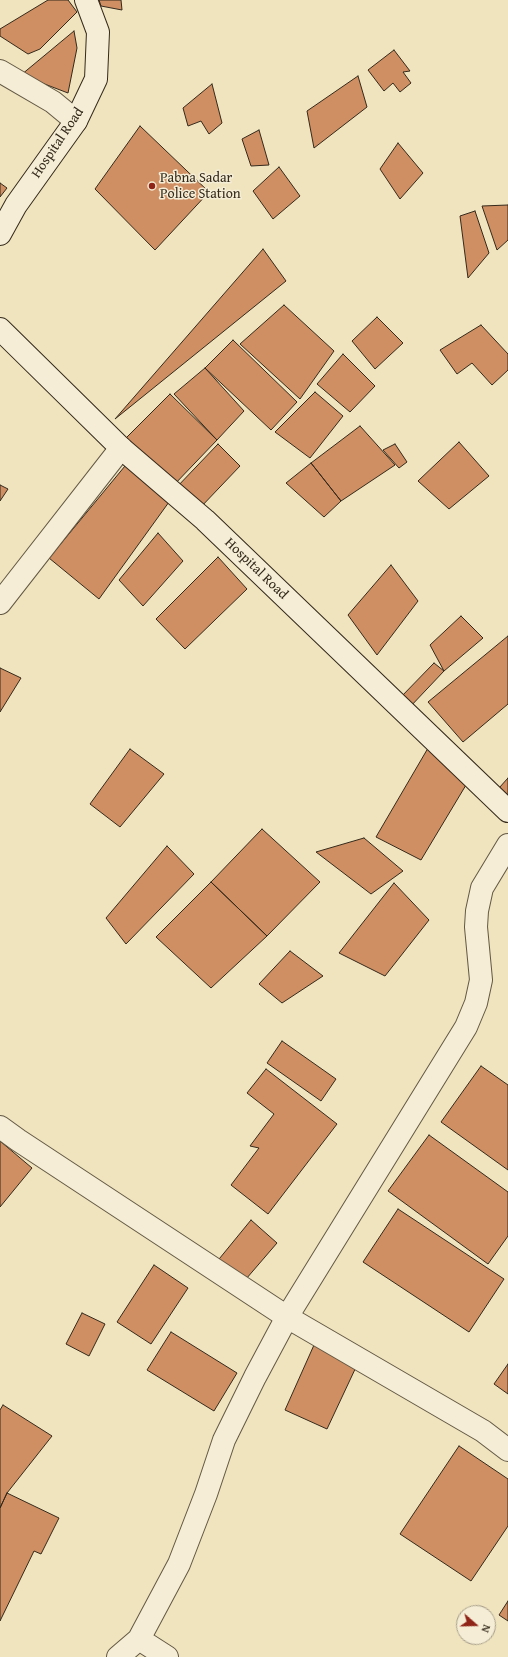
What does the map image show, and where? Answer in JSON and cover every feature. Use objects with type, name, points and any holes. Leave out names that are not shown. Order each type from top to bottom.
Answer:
[{"type":"street","name":"Hospital Road","points":[[0,234],[16,205],[76,121],[96,79],[98,32],[86,0]]},
{"type":"street","points":[[0,71],[52,102],[76,121]]},
{"type":"street","name":"Hospital Road","points":[[0,329],[121,448],[205,520],[508,811]]},
{"type":"street","points":[[0,603],[121,448]]},
{"type":"street","points":[[118,1657],[139,1639],[179,1564],[206,1494],[224,1440],[287,1317],[466,1026],[476,1002],[481,980],[476,926],[480,896],[482,888],[508,845]]},
{"type":"street","points":[[0,1126],[18,1140],[287,1317],[483,1431],[508,1450]]},
{"type":"street","points":[[139,1639],[167,1657]]},
{"type":"building","points":[[48,0],[68,0],[77,12],[40,49],[28,54],[0,36],[0,29]]},
{"type":"building","points":[[99,0],[121,0],[122,10],[101,6]]},
{"type":"building","points":[[74,31],[77,48],[68,93],[21,75]]},
{"type":"building","points":[[394,50],[410,71],[403,72],[411,83],[400,92],[393,83],[384,91],[368,70]]},
{"type":"building","points":[[358,76],[367,107],[314,148],[307,111]]},
{"type":"building","points":[[212,84],[222,123],[209,134],[201,121],[188,126],[183,108]]},
{"type":"building","points":[[140,126],[209,192],[155,250],[95,189]]},
{"type":"building","points":[[259,130],[269,165],[251,166],[242,139]]},
{"type":"building","points":[[398,143],[423,173],[400,199],[380,169]]},
{"type":"building","points":[[279,167],[300,196],[273,219],[253,191]]},
{"type":"building","points":[[0,183],[7,188],[0,197]]},
{"type":"building","points":[[508,205],[508,240],[497,250],[482,206]]},
{"type":"building","points":[[475,211],[489,253],[468,278],[460,216]]},
{"type":"building","points":[[263,249],[286,281],[115,419]]},
{"type":"building","points":[[284,305],[334,351],[300,399],[240,344]]},
{"type":"building","points":[[377,317],[403,343],[375,369],[352,341]]},
{"type":"building","points":[[481,325],[508,354],[508,370],[492,385],[472,363],[457,374],[440,350]]},
{"type":"building","points":[[233,340],[297,402],[271,430],[205,368]]},
{"type":"building","points":[[343,354],[375,386],[350,412],[317,384]]},
{"type":"building","points":[[205,368],[244,411],[217,440],[174,394]]},
{"type":"building","points":[[315,392],[343,416],[310,458],[275,432]]},
{"type":"building","points":[[170,394],[217,440],[172,487],[122,442]]},
{"type":"building","points":[[360,426],[395,465],[341,501],[311,463]]},
{"type":"building","points":[[459,442],[489,476],[449,509],[418,481]]},
{"type":"building","points":[[218,444],[240,466],[199,509],[175,489]]},
{"type":"building","points":[[395,444],[407,462],[399,468],[383,450]]},
{"type":"building","points":[[311,463],[341,501],[324,517],[286,483]]},
{"type":"building","points":[[125,466],[169,502],[99,599],[49,558]]},
{"type":"building","points":[[0,485],[8,489],[0,501]]},
{"type":"building","points":[[158,533],[183,561],[143,606],[119,580]]},
{"type":"building","points":[[218,557],[247,589],[185,649],[156,619]]},
{"type":"building","points":[[391,565],[418,601],[377,655],[348,615]]},
{"type":"building","points":[[461,616],[483,638],[444,671],[430,645]]},
{"type":"building","points":[[508,636],[508,704],[463,742],[428,702]]},
{"type":"building","points":[[434,663],[444,671],[409,708],[400,698]]},
{"type":"building","points":[[0,668],[21,678],[0,712]]},
{"type":"building","points":[[431,743],[469,780],[421,860],[376,837]]},
{"type":"building","points":[[130,749],[164,774],[120,827],[90,804]]},
{"type":"building","points":[[508,778],[508,795],[499,788]]},
{"type":"building","points":[[262,829],[320,882],[267,936],[211,882]]},
{"type":"building","points":[[364,838],[403,871],[371,894],[316,852]]},
{"type":"building","points":[[167,846],[194,874],[126,944],[106,918]]},
{"type":"building","points":[[211,882],[267,936],[211,988],[156,937]]},
{"type":"building","points":[[394,883],[429,920],[385,976],[339,953]]},
{"type":"building","points":[[290,951],[323,976],[282,1003],[259,984]]},
{"type":"building","points":[[282,1041],[336,1079],[321,1101],[267,1063]]},
{"type":"building","points":[[481,1066],[508,1085],[508,1170],[441,1122]]},
{"type":"building","points":[[266,1069],[337,1124],[268,1214],[231,1185],[259,1148],[250,1146],[274,1114],[247,1093]]},
{"type":"building","points":[[429,1135],[508,1192],[508,1236],[488,1264],[388,1191]]},
{"type":"building","points":[[0,1141],[32,1168],[0,1207]]},
{"type":"building","points":[[398,1209],[504,1279],[469,1332],[363,1262]]},
{"type":"building","points":[[251,1220],[277,1243],[240,1286],[215,1264]]},
{"type":"building","points":[[154,1265],[188,1288],[151,1344],[117,1322]]},
{"type":"building","points":[[82,1313],[105,1324],[89,1356],[66,1344]]},
{"type":"building","points":[[171,1332],[237,1373],[214,1411],[147,1370]]},
{"type":"building","points":[[314,1345],[357,1365],[327,1429],[285,1410]]},
{"type":"building","points":[[508,1364],[508,1394],[494,1384]]},
{"type":"building","points":[[3,1405],[52,1436],[7,1493],[0,1508],[0,1410]]},
{"type":"building","points":[[459,1446],[508,1479],[508,1526],[471,1581],[400,1534]]},
{"type":"building","points":[[7,1493],[59,1518],[41,1554],[34,1551],[0,1621],[0,1508]]},
{"type":"building","points":[[508,1601],[508,1621],[499,1615]]},
{"type":"place","name":"Pabna Sadar Police Station","points":[[152,186]]}]
